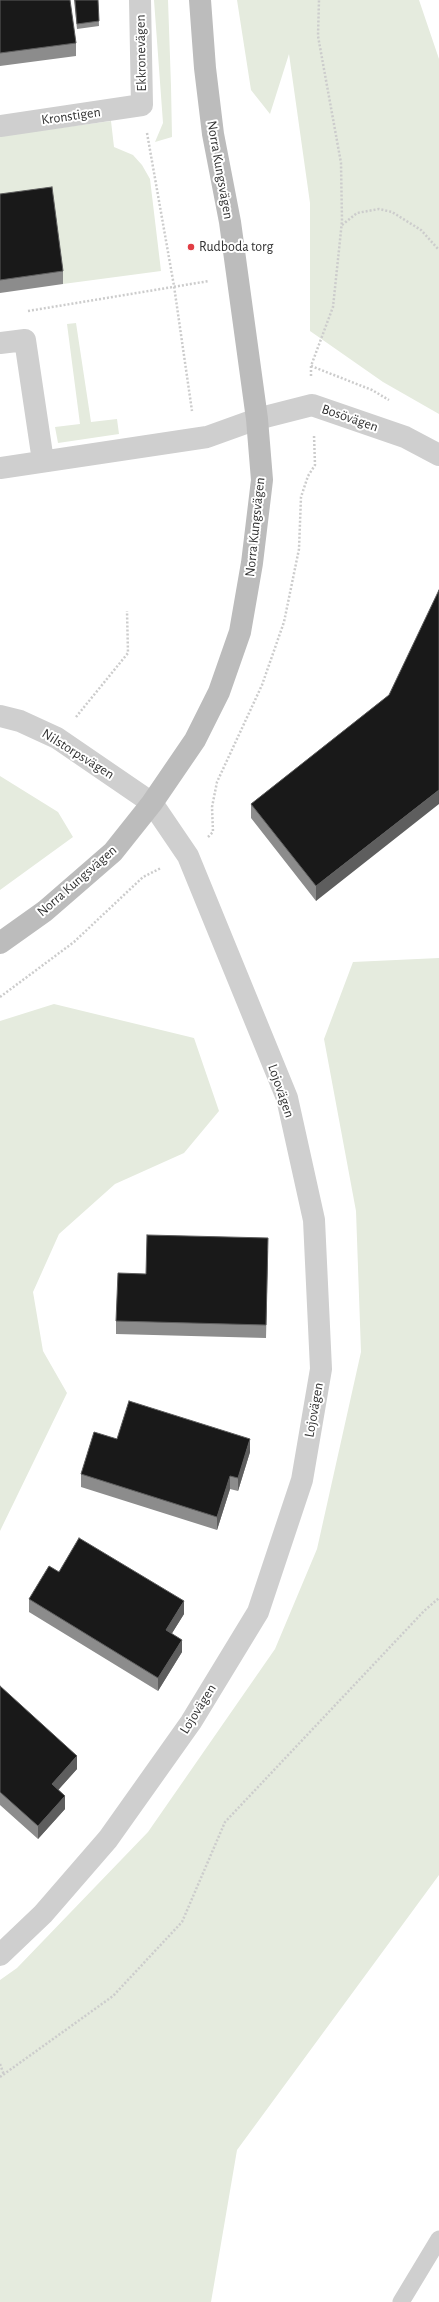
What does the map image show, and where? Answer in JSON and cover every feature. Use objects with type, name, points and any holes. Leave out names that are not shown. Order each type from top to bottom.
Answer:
[{"type":"main road","name":"Norra Kungsvägen","points":[[0,943],[45,911],[113,852],[152,803],[195,740],[219,692],[240,632],[252,563],[262,480],[257,419],[230,222],[213,134],[204,68],[200,0]]},
{"type":"street","name":"Ekkronevägen","points":[[140,0],[142,105]]},
{"type":"street","name":"Kronstigen","points":[[0,126],[142,105]]},
{"type":"street","points":[[0,343],[25,340],[43,461]]},
{"type":"street","name":"Bosövägen","points":[[257,419],[312,405],[405,436],[439,455]]},
{"type":"street","points":[[0,468],[196,439],[257,419]]},
{"type":"street","name":"Nilstorpsvägen","points":[[0,716],[20,721],[56,738],[152,803]]},
{"type":"street","name":"Lojovägen","points":[[0,1955],[43,1914],[108,1839],[191,1722],[258,1612],[302,1480],[320,1369],[314,1220],[287,1098],[188,856],[152,803]]},
{"type":"lane","points":[[401,2302],[439,2239]]},
{"type":"path","points":[[311,366],[333,307],[341,225],[341,163],[318,36],[319,0]]},
{"type":"path","points":[[142,105],[174,286],[196,439]]},
{"type":"path","points":[[341,225],[357,213],[379,209],[392,212],[421,230],[439,250]]},
{"type":"path","points":[[23,312],[237,276]]},
{"type":"path","points":[[56,738],[85,708],[128,653],[127,610]]},
{"type":"path","points":[[0,2077],[113,1996],[177,1928],[182,1922],[225,1822],[424,1611],[439,1598]]},
{"type":"path","points":[[0,2064],[4,2075]]},
{"type":"shaded area","points":[[154,0],[168,0],[172,137],[155,142],[163,123]]},
{"type":"shaded area","points":[[237,0],[419,0],[439,59],[439,414],[383,382],[310,331],[310,203],[289,54],[270,114],[251,90]]},
{"type":"shaded area","points":[[111,121],[114,147],[133,155],[142,165],[150,179],[161,271],[63,284],[52,200],[0,207],[0,136]]},
{"type":"shaded area","points":[[76,323],[91,422],[117,419],[119,434],[58,443],[55,427],[80,424],[67,324]]},
{"type":"shaded area","points":[[0,776],[58,812],[73,837],[0,890]]},
{"type":"shaded area","points":[[439,958],[439,1875],[237,2150],[211,2302],[0,2302],[0,1980],[17,1968],[148,1832],[275,1649],[317,1549],[361,1352],[356,1211],[324,1039],[353,962]]},
{"type":"shaded area","points":[[54,1004],[194,1038],[219,1111],[184,1153],[115,1184],[59,1234],[33,1292],[43,1351],[67,1393],[0,1531],[0,1021]]},
{"type":"building","points":[[0,0],[70,0],[76,43],[0,53]]},
{"type":"building","points":[[75,0],[98,0],[99,21],[77,24]]},
{"type":"building","points":[[52,187],[63,271],[0,280],[0,194]]},
{"type":"building","points":[[439,590],[439,790],[316,886],[251,804],[389,695]]},
{"type":"building","points":[[147,1235],[268,1238],[266,1325],[116,1321],[118,1273],[146,1274]]},
{"type":"building","points":[[129,1401],[250,1439],[238,1478],[230,1476],[217,1517],[81,1474],[94,1432],[117,1439]]},
{"type":"building","points":[[79,1538],[184,1601],[166,1630],[182,1640],[158,1678],[29,1599],[49,1566],[59,1572]]},
{"type":"building","points":[[0,1686],[77,1756],[52,1784],[65,1796],[38,1826],[0,1792]]},
{"type":"place","name":"Rudboda torg","points":[[191,247]]}]
